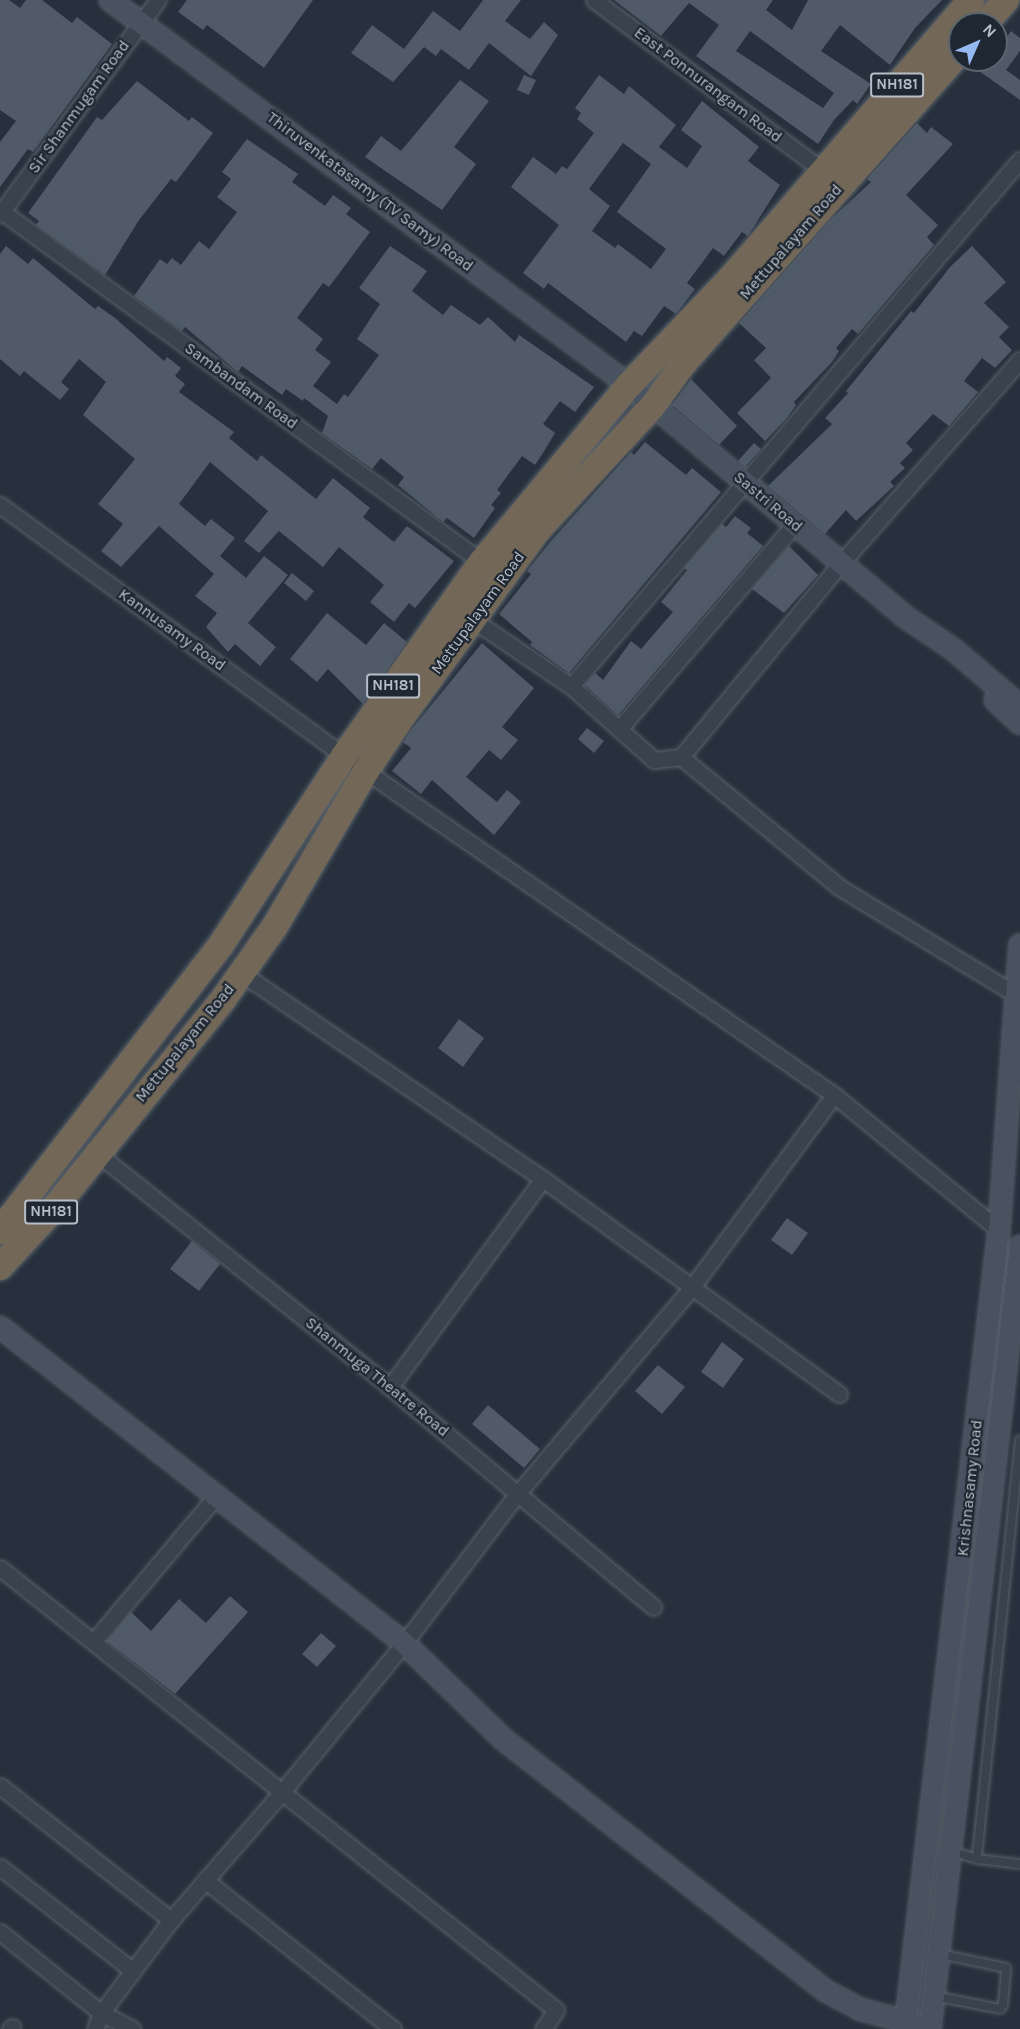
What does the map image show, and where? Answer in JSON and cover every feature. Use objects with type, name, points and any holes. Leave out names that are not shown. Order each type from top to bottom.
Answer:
[{"type":"highway","name":"NH181","points":[[823,171],[971,0]]},
{"type":"highway","points":[[996,12],[1006,0]]},
{"type":"highway","name":"Mettupalayam Road","points":[[0,1267],[192,1040],[241,973],[275,926],[366,771],[537,531],[651,406],[683,364],[948,66]]},
{"type":"highway","name":"Mettupalayam Road","points":[[0,1231],[221,945],[344,756],[482,562],[629,385],[732,277],[823,171]]},
{"type":"main road","name":"Thiruvenkatasamy (TV Samy) Road","points":[[110,0],[142,21],[629,385]]},
{"type":"main road","name":"Sastri Road","points":[[629,385],[651,406],[907,618],[954,650],[1020,705]]},
{"type":"main road","name":"Sastri Road","points":[[907,618],[929,643],[1020,723]]},
{"type":"main road","name":"Krishnasamy Road","points":[[906,2025],[999,1230],[1020,945]]},
{"type":"main road","points":[[0,1326],[404,1643],[503,1739],[824,1990],[859,2009],[906,2025],[930,2028],[1020,1246]]},
{"type":"street","name":"Sir Shanmugam Road","points":[[1,212],[158,0]]},
{"type":"street","name":"East Ponnurangam Road","points":[[594,0],[823,171]]},
{"type":"street","points":[[571,686],[744,481],[974,219],[1020,160]]},
{"type":"street","name":"Sambandam Road","points":[[1,212],[482,562]]},
{"type":"street","points":[[473,620],[571,686],[654,760],[681,757],[841,563],[1020,360]]},
{"type":"street","name":"Kannusamy Road","points":[[0,504],[344,756],[834,1095],[999,1230]]},
{"type":"street","points":[[619,729],[795,524]]},
{"type":"street","points":[[681,757],[839,887],[1015,994]]},
{"type":"street","points":[[241,973],[543,1179],[839,1394]]},
{"type":"street","points":[[95,2029],[101,2013],[171,1920],[281,1793],[404,1643],[519,1493],[692,1287],[834,1095]]},
{"type":"street","name":"Shanmuga Theatre Road","points":[[97,1153],[390,1387],[653,1607]]},
{"type":"street","points":[[390,1387],[543,1179]]},
{"type":"street","points":[[94,1641],[216,1496]]},
{"type":"street","points":[[0,1568],[556,2010],[543,2029]]},
{"type":"street","points":[[0,1786],[171,1920]]},
{"type":"street","points":[[0,1867],[133,1971]]},
{"type":"street","points":[[205,1880],[393,2029]]},
{"type":"street","points":[[0,1933],[101,2013],[132,2029]]},
{"type":"lane","points":[[976,1859],[1020,1440]]},
{"type":"lane","points":[[950,1850],[976,1859],[1020,1864]]},
{"type":"lane","points":[[934,1996],[1000,2009],[1006,1974],[1002,1965],[939,1954]]},
{"type":"building","points":[[0,0],[9,0],[20,8],[26,0],[42,0],[72,23],[77,17],[112,44],[33,152],[28,149],[0,187],[0,142],[16,121],[0,110]]},
{"type":"building","points":[[187,0],[313,0],[264,68],[207,25],[203,30],[178,12]]},
{"type":"building","points":[[483,0],[521,0],[505,21],[530,39],[544,22],[558,35],[531,76],[489,43],[469,70],[441,49],[436,56],[424,47],[393,82],[351,53],[372,25],[404,49],[433,11],[460,31]]},
{"type":"building","points":[[614,0],[773,0],[766,10],[792,30],[808,0],[942,0],[915,28],[890,65],[840,25],[821,51],[871,84],[857,104],[853,100],[834,120],[818,144],[696,56],[719,25],[689,3],[661,36]],"holes":[[[750,31],[834,93],[823,108],[736,51]]]},
{"type":"building","points":[[1011,31],[1020,38],[1020,51],[1008,67],[1008,35]]},
{"type":"building","points":[[1008,71],[1020,80],[1020,100],[980,72]]},
{"type":"building","points":[[524,75],[536,80],[529,95],[517,90]]},
{"type":"building","points":[[599,75],[624,94],[629,86],[676,125],[659,147],[687,168],[702,146],[681,130],[702,101],[759,147],[748,161],[780,185],[748,236],[742,232],[724,256],[713,248],[687,283],[695,289],[676,314],[664,306],[642,336],[634,331],[626,342],[548,283],[544,289],[523,273],[559,225],[511,187],[533,157],[556,174],[562,166],[567,169],[594,133],[577,119],[581,113],[575,108]],"holes":[[[623,143],[651,164],[617,212],[666,249],[651,269],[618,244],[615,248],[592,231],[610,206],[589,189]]]},
{"type":"building","points":[[460,80],[489,101],[454,147],[476,164],[442,210],[365,157],[381,136],[401,151]]},
{"type":"building","points":[[137,81],[189,121],[192,117],[213,133],[176,182],[171,179],[139,220],[105,275],[36,225],[39,221],[28,213],[97,117],[102,120]]},
{"type":"building","points":[[917,123],[927,133],[931,127],[953,144],[906,195],[938,225],[927,237],[934,245],[858,334],[852,329],[836,348],[839,351],[832,362],[794,402],[796,405],[787,418],[765,441],[737,413],[771,378],[754,360],[766,348],[739,323],[831,219],[871,182],[867,179]]},
{"type":"building","points":[[247,139],[298,174],[292,182],[325,206],[333,195],[351,208],[346,214],[370,232],[329,287],[323,283],[297,318],[323,339],[315,350],[331,362],[313,386],[337,404],[344,394],[348,397],[379,355],[357,339],[380,304],[359,288],[390,246],[427,271],[412,291],[443,315],[451,305],[480,325],[488,317],[515,342],[519,335],[594,387],[575,412],[560,401],[543,424],[555,433],[543,453],[535,465],[522,456],[497,490],[501,493],[491,505],[495,508],[474,538],[447,518],[443,522],[398,485],[404,477],[381,458],[372,469],[322,433],[328,416],[304,398],[303,401],[286,389],[282,395],[242,366],[238,372],[185,327],[182,331],[134,296],[160,259],[167,264],[172,258],[181,265],[199,241],[209,249],[237,212],[217,197],[231,179],[222,172]]},
{"type":"building","points":[[6,246],[28,264],[33,258],[95,309],[98,306],[115,318],[164,361],[167,357],[181,368],[175,376],[185,384],[179,392],[234,432],[229,438],[257,461],[261,455],[316,499],[333,478],[370,508],[363,517],[394,542],[407,526],[454,561],[415,608],[409,603],[394,622],[370,602],[384,585],[339,547],[323,567],[279,531],[259,553],[244,541],[268,511],[210,462],[179,504],[205,526],[211,519],[235,538],[220,556],[246,578],[264,556],[288,575],[248,623],[276,647],[260,666],[235,644],[228,652],[206,627],[217,613],[195,596],[214,574],[159,526],[121,567],[101,551],[123,524],[98,504],[135,459],[83,415],[106,382],[79,359],[61,382],[69,389],[60,400],[24,371],[20,376],[0,359],[0,254]]},
{"type":"building","points":[[972,246],[1006,282],[984,303],[1009,327],[999,337],[1012,350],[995,368],[982,358],[964,381],[978,392],[949,426],[933,414],[906,443],[913,450],[900,463],[905,468],[890,482],[894,486],[856,521],[846,510],[825,534],[768,486],[832,424],[825,418],[848,393],[846,391],[911,311],[914,313],[950,267]]},
{"type":"building","points":[[691,379],[737,426],[719,445],[672,405]]},
{"type":"building","points":[[645,442],[686,475],[692,468],[721,492],[569,673],[530,645],[532,642],[499,614],[531,574],[527,571],[551,541],[631,452],[634,455]]},
{"type":"building","points":[[754,443],[761,449],[745,467],[738,461]]},
{"type":"building","points":[[735,516],[751,528],[747,533],[763,546],[618,715],[585,685],[595,673],[603,680],[631,641],[641,649],[673,612],[661,602],[687,570],[684,568],[722,524],[726,527]]},
{"type":"building","points":[[789,546],[818,575],[784,613],[752,589]]},
{"type":"building","points":[[292,573],[314,591],[306,601],[284,583]]},
{"type":"building","points":[[327,613],[366,645],[384,623],[407,642],[363,704],[328,669],[317,682],[290,659]]},
{"type":"building","points":[[482,643],[534,688],[502,727],[518,740],[501,760],[489,750],[466,777],[497,802],[507,790],[521,802],[494,835],[432,780],[421,794],[392,771],[411,748],[403,742],[411,730]]},
{"type":"building","points":[[587,728],[604,741],[594,753],[578,739]]},
{"type":"building","points":[[459,1019],[484,1038],[463,1067],[438,1048]]},
{"type":"building","points":[[787,1218],[808,1233],[792,1255],[771,1240]]},
{"type":"building","points":[[192,1241],[220,1264],[199,1291],[170,1269]]},
{"type":"building","points":[[722,1342],[744,1359],[723,1388],[701,1372]]},
{"type":"building","points":[[658,1365],[685,1387],[662,1414],[635,1391]]},
{"type":"building","points":[[488,1405],[540,1449],[524,1468],[472,1424]]},
{"type":"building","points":[[230,1596],[248,1612],[175,1694],[107,1641],[131,1612],[151,1631],[179,1599],[206,1623]]},
{"type":"building","points":[[321,1633],[336,1646],[317,1667],[302,1654]]}]
